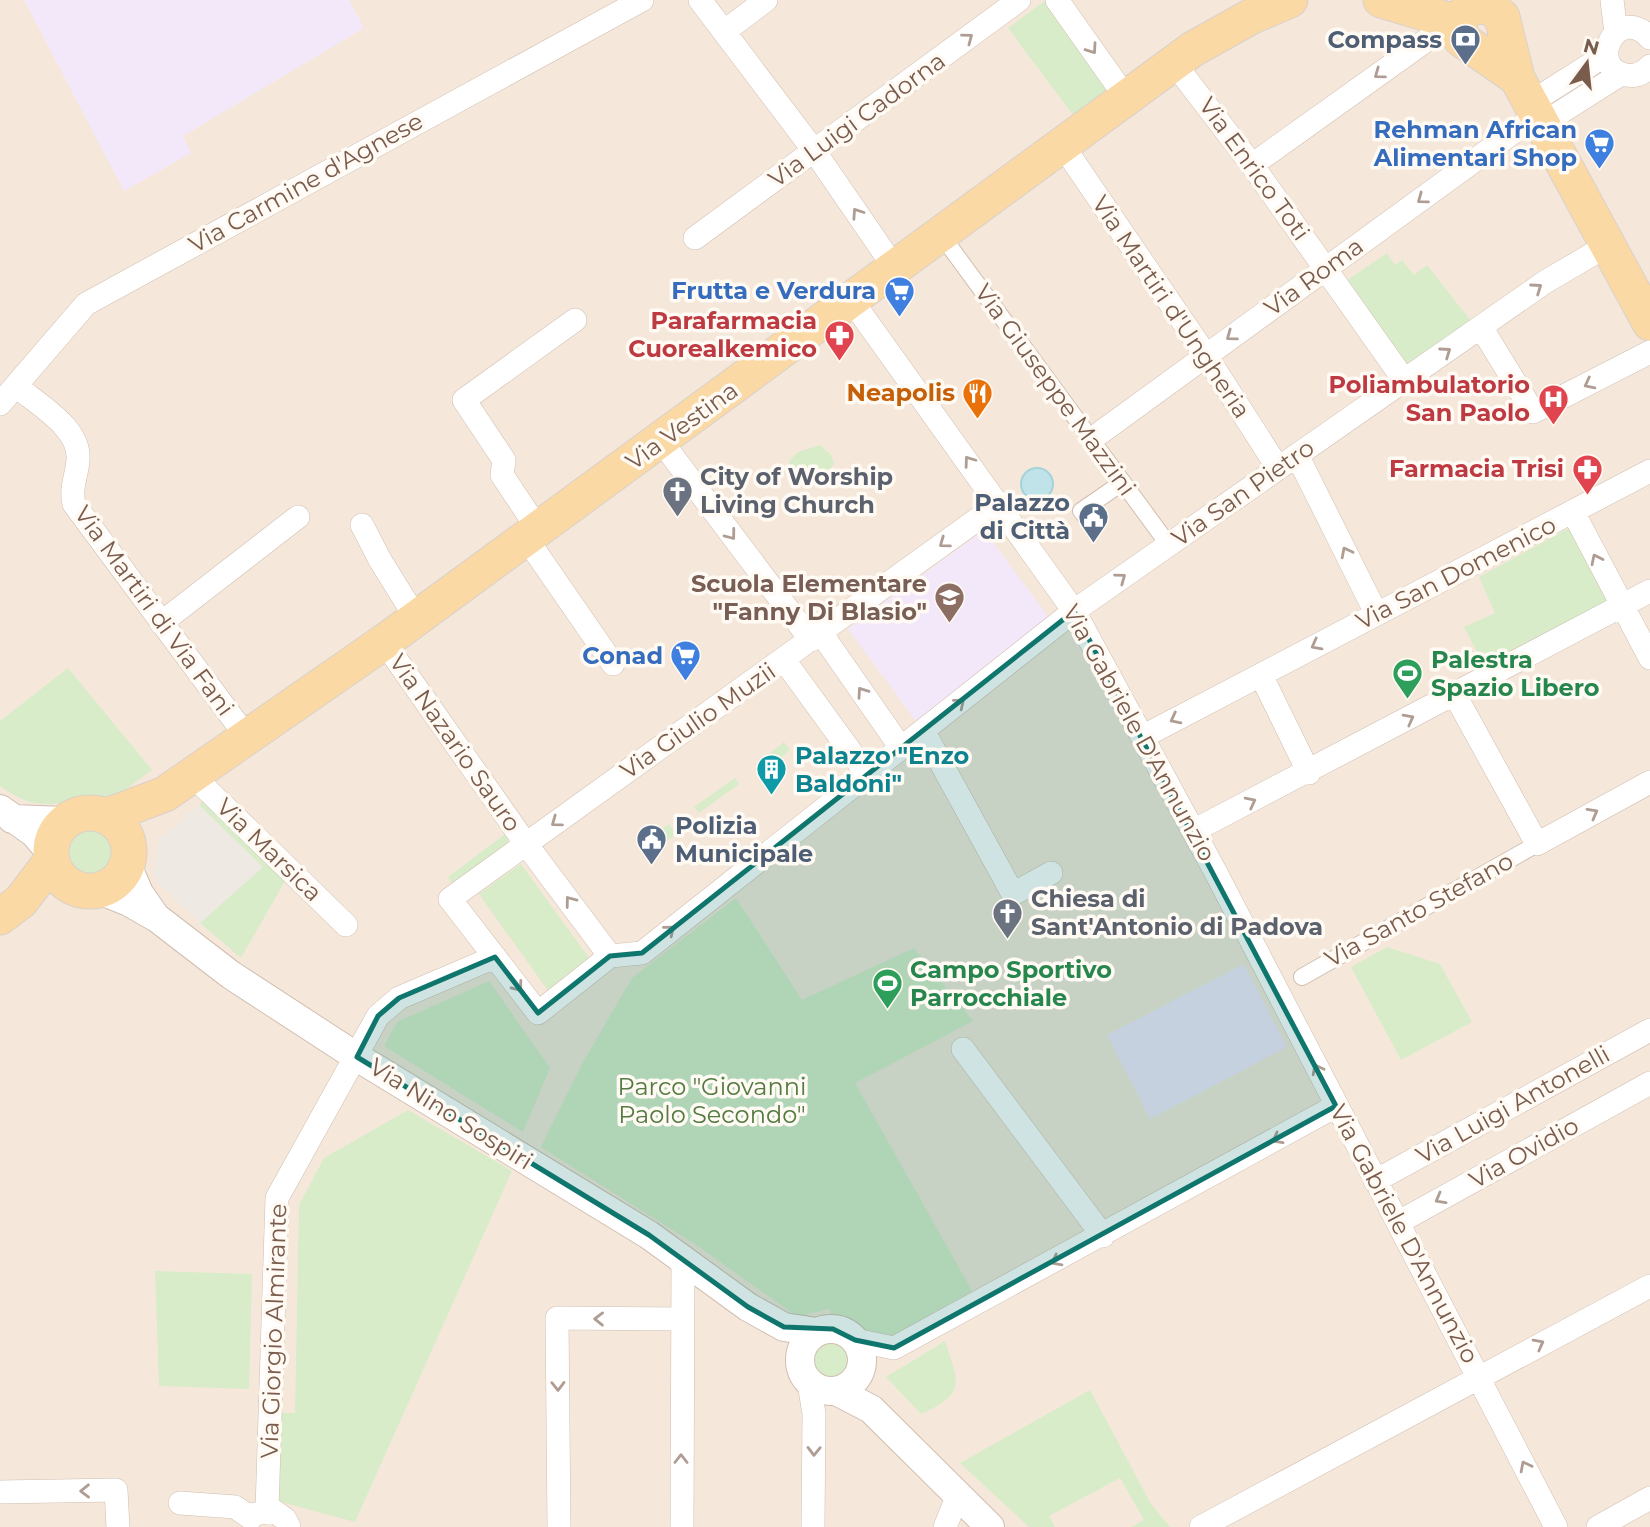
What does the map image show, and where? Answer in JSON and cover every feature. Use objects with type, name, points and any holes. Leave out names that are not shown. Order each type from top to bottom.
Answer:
[{"type":"main road","name":"Via Vestina","points":[[121,840],[178,785],[384,642],[896,270],[1183,56],[1228,12],[1246,0]]},
{"type":"main road","name":"Via Vestina","points":[[1183,56],[1252,16],[1290,0]]},
{"type":"main road","points":[[1381,0],[1475,17]]},
{"type":"main road","points":[[1424,0],[1475,17],[1532,105],[1650,323]]},
{"type":"main road","points":[[11,909],[51,892],[91,890],[121,877],[121,840],[85,812],[65,821],[52,841],[51,857],[63,880],[91,890]]},
{"type":"main road","points":[[11,909],[51,857]]},
{"type":"street","name":"Via Carmine d'Agnese","points":[[0,404],[86,304],[642,0]]},
{"type":"street","points":[[700,0],[815,152],[896,270]]},
{"type":"street","points":[[724,31],[766,0]]},
{"type":"street","name":"Via Luigi Cadorna","points":[[695,238],[1019,0]]},
{"type":"street","points":[[1057,0],[1127,99]]},
{"type":"street","points":[[1612,0],[1611,66],[1621,74]]},
{"type":"street","points":[[1252,165],[1438,32],[1475,17]]},
{"type":"street","points":[[1532,105],[1611,43],[1636,28],[1650,38]]},
{"type":"street","name":"Via Enrico Toti","points":[[1183,56],[1252,165],[1404,380]]},
{"type":"street","points":[[1532,105],[1621,74],[1636,75],[1650,65]]},
{"type":"street","name":"Via Roma","points":[[1096,436],[1326,268],[1532,105]]},
{"type":"street","name":"Via Martiri d'Ungheria","points":[[1063,146],[1205,354],[1288,462],[1376,613]]},
{"type":"street","name":"Via Giuseppe Mazzini","points":[[942,236],[1096,436],[1123,482],[1168,544]]},
{"type":"street","name":"Via San Pietro","points":[[610,956],[642,953],[1074,611],[1545,282],[1608,245]]},
{"type":"street","name":"Via Gabriele D'Annunzio","points":[[852,301],[1000,503],[1074,611],[1144,736],[1556,1527]]},
{"type":"street","points":[[575,320],[464,400],[504,460],[502,475],[532,533],[613,664]]},
{"type":"street","points":[[1481,327],[1532,412],[1650,352]]},
{"type":"street","name":"Via Martiri di Via Fani","points":[[16,386],[72,436],[78,449],[79,460],[72,484],[74,504],[246,736]]},
{"type":"street","points":[[661,441],[901,748]]},
{"type":"street","name":"Via San Domenico","points":[[1144,736],[1650,471]]},
{"type":"street","points":[[1089,521],[1081,511],[1123,482]]},
{"type":"street","name":"Via Giulio Muzii","points":[[495,957],[450,899],[1000,503]]},
{"type":"street","points":[[1573,512],[1620,607],[1650,658]]},
{"type":"street","points":[[161,623],[298,517]]},
{"type":"street","points":[[362,525],[416,618]]},
{"type":"street","points":[[1193,831],[1309,773],[1650,591]]},
{"type":"street","name":"Via Nazario Sauro","points":[[384,642],[526,844],[610,956]]},
{"type":"street","points":[[784,660],[867,774]]},
{"type":"street","points":[[1261,675],[1309,773]]},
{"type":"street","name":"Via Santo Stefano","points":[[1455,695],[1537,844]]},
{"type":"street","points":[[923,732],[1013,894],[1051,873]]},
{"type":"street","name":"Via Santo Stefano","points":[[1301,977],[1650,782]]},
{"type":"street","name":"Via Marsica","points":[[178,785],[346,925]]},
{"type":"street","points":[[6,814],[65,821]]},
{"type":"street","points":[[6,814],[34,833],[51,857]]},
{"type":"street","name":"Via Nino Sospiri","points":[[121,840],[139,893],[157,918]]},
{"type":"street","name":"Via Nino Sospiri","points":[[91,890],[129,902],[157,918],[230,975],[683,1258],[748,1307],[783,1327],[817,1332]]},
{"type":"street","points":[[495,957],[538,1013],[610,956]]},
{"type":"street","name":"Via Giorgio Almirante","points":[[255,1518],[277,1198],[378,1016],[399,998],[495,957]]},
{"type":"street","name":"Via Luigi Antonelli","points":[[1375,1181],[1650,1030]]},
{"type":"street","points":[[963,1049],[1103,1236]]},
{"type":"street","name":"Via Ovidio","points":[[1399,1222],[1650,1083]]},
{"type":"street","points":[[813,1527],[814,1414],[804,1372],[804,1344],[817,1332],[833,1329],[855,1340],[894,1348],[1103,1236],[1336,1106]]},
{"type":"street","points":[[682,1527],[683,1258]]},
{"type":"street","points":[[1201,1527],[1650,1286]]},
{"type":"street","name":"Via Nino Sospiri","points":[[748,1307],[804,1372]]},
{"type":"street","points":[[559,1527],[557,1318],[681,1319]]},
{"type":"street","points":[[855,1340],[862,1355],[860,1372],[871,1409]]},
{"type":"street","points":[[804,1372],[826,1391],[836,1391],[846,1387],[860,1372]]},
{"type":"street","points":[[836,1391],[871,1409],[990,1527]]},
{"type":"street","points":[[0,1492],[116,1490],[118,1527]]},
{"type":"street","points":[[945,1527],[958,1495]]},
{"type":"street","points":[[1598,1527],[1650,1498]]},
{"type":"street","points":[[180,1503],[235,1507],[255,1518],[280,1514],[289,1527]]},
{"type":"highlighted area","points":[[1074,611],[1336,1106],[894,1348],[855,1340],[833,1329],[784,1327],[748,1307],[649,1235],[357,1057],[378,1016],[399,998],[495,957],[538,1013],[610,956],[642,953]]},
{"type":"shaded area","points":[[0,0],[1650,0],[1650,1527],[0,1527]]},
{"type":"shaded area","points":[[24,0],[349,0],[364,28],[183,136],[191,153],[124,191]]},
{"type":"shaded area","name":"Scuola Elementare \"Fanny Di Blasio\"","points":[[984,530],[1052,622],[916,721],[848,629]]},
{"type":"shaded area","points":[[199,805],[263,868],[200,923],[153,877],[159,839]]},
{"type":"shaded area","points":[[1244,964],[1287,1047],[1150,1119],[1107,1035]]},
{"type":"green space","points":[[1046,0],[1117,89],[1076,119],[1008,28]]},
{"type":"green space","points":[[1387,253],[1395,265],[1402,260],[1414,275],[1427,265],[1475,326],[1410,368],[1346,281]]},
{"type":"green space","points":[[820,445],[831,455],[834,464],[822,481],[811,487],[795,486],[788,472],[790,460],[798,452]]},
{"type":"green space","points":[[1573,526],[1614,603],[1486,669],[1464,627],[1495,613],[1479,577]]},
{"type":"green space","points":[[68,668],[152,770],[113,799],[81,799],[44,804],[31,802],[0,786],[0,721]]},
{"type":"green space","points":[[784,742],[790,750],[768,767],[762,759]]},
{"type":"green space","points":[[735,778],[739,784],[699,813],[694,807]]},
{"type":"green space","points":[[205,799],[288,876],[241,958],[200,923],[263,867],[199,805]]},
{"type":"green space","points":[[669,824],[676,834],[649,854],[642,844]]},
{"type":"green space","points":[[95,825],[105,829],[113,837],[117,852],[113,867],[105,875],[85,879],[75,875],[67,867],[63,847],[67,837],[75,829]]},
{"type":"green space","points":[[509,831],[513,838],[452,884],[448,877]]},
{"type":"green space","points":[[521,864],[592,962],[549,992],[479,894]]},
{"type":"green space","name":"Parco \"Giovanni Paolo Secondo\"","points":[[736,898],[802,1000],[914,948],[973,1021],[855,1083],[972,1291],[896,1334],[874,1337],[844,1317],[831,1316],[830,1309],[807,1314],[808,1320],[792,1313],[698,1246],[541,1147],[582,1064],[632,978]]},
{"type":"green space","points":[[1387,947],[1440,964],[1472,1022],[1401,1060],[1351,967]]},
{"type":"green space","points":[[489,981],[550,1068],[523,1132],[384,1046],[397,1022]]},
{"type":"green space","points":[[408,1110],[512,1171],[355,1522],[274,1500],[275,1413],[295,1413],[299,1205],[324,1158]]},
{"type":"green space","points":[[155,1271],[252,1274],[249,1389],[159,1386]]},
{"type":"green space","points":[[945,1341],[953,1367],[955,1386],[946,1400],[921,1414],[886,1377]]},
{"type":"green space","points":[[830,1342],[843,1347],[848,1360],[843,1373],[830,1378],[817,1373],[812,1360],[817,1347]]},
{"type":"green space","points":[[1090,1390],[1151,1504],[1170,1527],[1131,1527],[1144,1520],[1120,1478],[1049,1516],[1055,1527],[1029,1527],[960,1463]]},
{"type":"water","points":[[1037,468],[1048,473],[1053,484],[1048,495],[1037,500],[1026,495],[1021,484],[1026,473]]},
{"type":"place","name":"Compass","points":[[1465,67]]},
{"type":"place","name":"Rehman African Alimentari Shop","points":[[1600,171]]},
{"type":"place","name":"Frutta e Verdura","points":[[899,318]]},
{"type":"place","name":"Parafarmacia Cuorealkemico","points":[[840,362]]},
{"type":"place","name":"Neapolis","points":[[978,420]]},
{"type":"place","name":"Poliambulatorio San Paolo","points":[[1553,426]]},
{"type":"place","name":"Farmacia Trisi","points":[[1587,496]]},
{"type":"place","name":"City of Worship Living Church","points":[[677,518]]},
{"type":"place","name":"Palazzo di Città","points":[[1093,544]]},
{"type":"place","name":"Scuola Elementare \"Fanny Di Blasio\"","points":[[950,625]]},
{"type":"place","name":"Conad","points":[[686,683]]},
{"type":"place","name":"Palestra Spazio Libero","points":[[1408,701]]},
{"type":"place","name":"Palazzo \"Enzo Baldoni\"","points":[[772,797]]},
{"type":"place","name":"Polizia Municipale","points":[[652,867]]},
{"type":"place","name":"Chiesa di Sant'Antonio di Padova","points":[[1008,940]]},
{"type":"place","name":"Campo Sportivo Parrocchiale","points":[[887,1011]]}]
